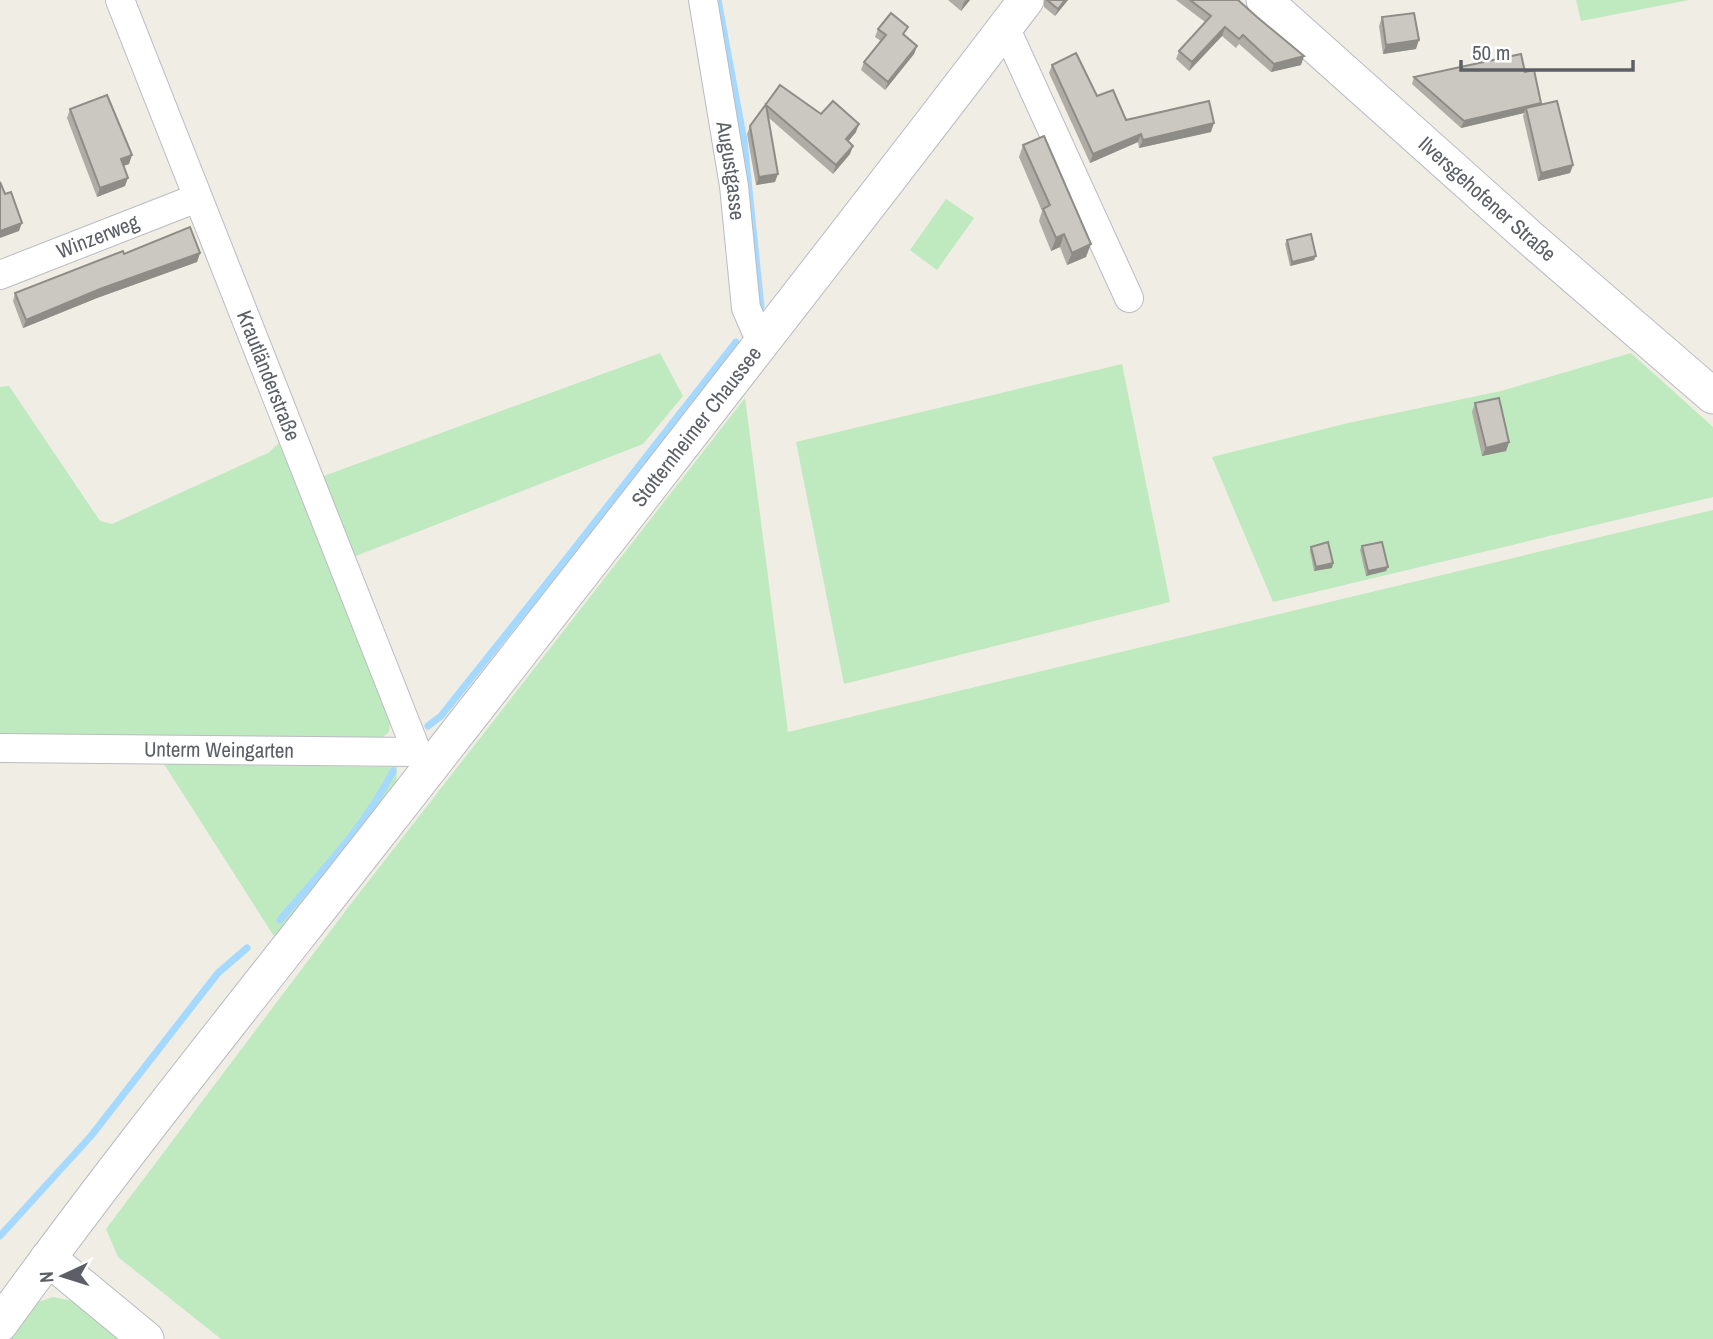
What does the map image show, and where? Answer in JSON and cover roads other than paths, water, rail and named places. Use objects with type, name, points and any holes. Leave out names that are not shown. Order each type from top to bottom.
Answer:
[{"type":"street","name":"Krautländerstraße","points":[[120,0],[197,198],[424,758]]},
{"type":"street","name":"Augustgasse","points":[[703,0],[734,186],[746,308],[756,331],[765,339]]},
{"type":"street","name":"Stotternheimer Chaussee","points":[[0,1324],[48,1258],[389,820],[424,758],[765,339],[1026,0]]},
{"type":"street","name":"Ilversgehofener Straße","points":[[1264,0],[1529,237],[1713,396]]},
{"type":"street","points":[[1001,32],[1011,40],[1129,298]]},
{"type":"street","name":"Winzerweg","points":[[0,275],[197,198]]},
{"type":"street","name":"Unterm Weingarten","points":[[0,748],[424,758]]},
{"type":"street","points":[[48,1258],[146,1339]]},
{"type":"waterway","points":[[718,0],[744,141],[761,307]]},
{"type":"waterway","points":[[428,726],[441,716],[736,342]]},
{"type":"waterway","points":[[280,920],[355,830],[382,792],[393,771]]},
{"type":"waterway","points":[[0,1236],[91,1136],[218,973],[247,948]]}]
